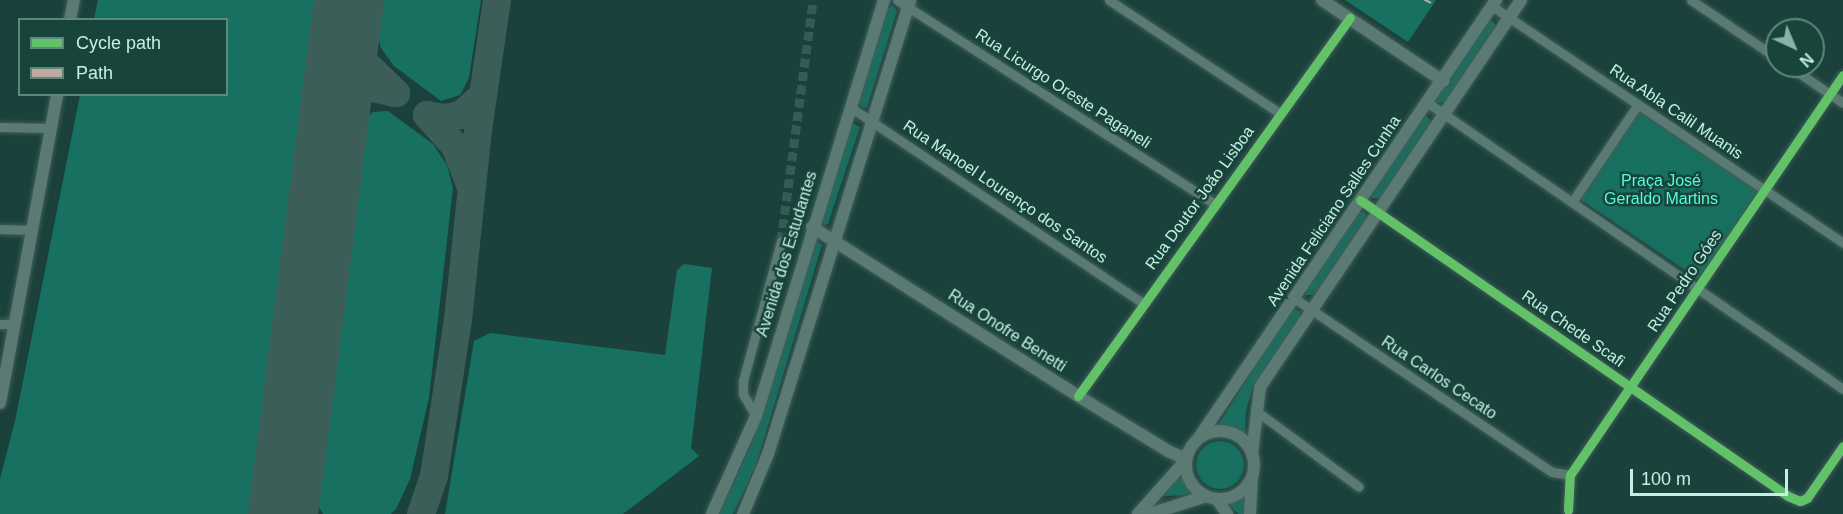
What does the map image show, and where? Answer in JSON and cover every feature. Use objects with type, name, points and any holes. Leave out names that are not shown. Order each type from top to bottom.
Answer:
[{"type":"main road","points":[[70,18],[74,0]]},
{"type":"main road","name":"Avenida dos Estudantes","points":[[712,514],[756,416],[812,227],[884,0]]},
{"type":"main road","points":[[1322,0],[1443,81]]},
{"type":"main road","points":[[1250,514],[1255,410],[1260,387],[1521,0]]},
{"type":"main road","points":[[743,514],[768,454],[874,122],[905,2]]},
{"type":"main road","name":"Avenida Feliciano Salles Cunha","points":[[1198,440],[1494,3]]},
{"type":"main road","points":[[0,403],[57,96]]},
{"type":"main road","name":"Rua Onofre Benetti","points":[[812,227],[1168,452],[1186,459]]},
{"type":"main road","points":[[1138,514],[1186,459],[1198,440],[1207,434],[1229,432],[1247,444],[1252,454]]},
{"type":"main road","points":[[1186,459],[1190,481],[1227,514]]},
{"type":"main road","points":[[1150,514],[1211,498],[1238,494],[1252,476]]},
{"type":"street","points":[[1109,0],[1280,113]]},
{"type":"street","points":[[1691,0],[1765,50]]},
{"type":"street","name":"Rua Licurgo Oreste Paganeli","points":[[905,2],[1213,203]]},
{"type":"street","name":"Rua Abla Calil Muanis","points":[[1494,3],[1510,17],[1843,243]]},
{"type":"street","name":"Rua Doutor João Lisboa","points":[[1078,396],[1213,203],[1350,18]]},
{"type":"street","name":"Rua Pedro Góes","points":[[1570,475],[1843,75]]},
{"type":"street","points":[[1807,78],[1843,103]]},
{"type":"street","points":[[1428,103],[1843,389]]},
{"type":"street","points":[[1572,202],[1638,104]]},
{"type":"street","name":"Rua Manoel Lourenço dos Santos","points":[[850,106],[1143,303]]},
{"type":"street","points":[[0,127],[51,128]]},
{"type":"street","name":"Rua Chede Scafi","points":[[1360,201],[1800,501],[1807,498],[1843,446]]},
{"type":"street","points":[[0,229],[32,230]]},
{"type":"street","points":[[756,416],[743,394],[743,381],[781,241]]},
{"type":"street","name":"Rua Carlos Cecato","points":[[1294,298],[1552,472],[1570,475]]},
{"type":"street","points":[[0,324],[15,324]]},
{"type":"street","points":[[1255,410],[1359,487]]},
{"type":"street","points":[[1568,510],[1570,475]]},
{"type":"green space","points":[[98,0],[321,0],[255,514],[0,514],[0,479],[15,421],[80,96],[228,96],[228,18],[94,18]]},
{"type":"green space","points":[[375,0],[481,0],[469,78],[460,95],[441,101],[394,66],[381,48],[373,18]]},
{"type":"green space","points":[[1345,0],[1436,0],[1408,42]]},
{"type":"green space","points":[[893,6],[897,11],[867,107],[863,108],[857,102],[888,8]]},
{"type":"green space","points":[[1489,18],[1496,25],[1445,102],[1437,103],[1435,99]]},
{"type":"green space","points":[[388,111],[433,144],[447,165],[453,188],[429,398],[410,479],[396,509],[391,514],[323,514],[317,504],[315,484],[360,124],[373,112]]},
{"type":"green space","name":"Praça José Geraldo Martins","points":[[1639,111],[1758,192],[1699,279],[1580,199]]},
{"type":"green space","points":[[1426,115],[1432,122],[1380,198],[1372,198],[1370,194]]},
{"type":"green space","points":[[852,123],[860,127],[828,224],[823,225],[818,222]]},
{"type":"green space","points":[[1356,212],[1364,212],[1367,217],[1314,295],[1306,295],[1304,292]]},
{"type":"green space","points":[[816,241],[822,245],[756,465],[733,514],[719,514],[751,445]]},
{"type":"green space","points":[[684,264],[712,268],[691,448],[699,456],[623,514],[445,514],[474,341],[490,333],[665,355],[677,270]]},
{"type":"green space","points":[[1291,309],[1300,311],[1300,317],[1253,386],[1246,411],[1245,435],[1217,427]]},
{"type":"green space","points":[[1215,441],[1225,441],[1240,451],[1244,465],[1243,474],[1234,485],[1225,489],[1215,489],[1200,479],[1196,470],[1196,460],[1206,445]]},
{"type":"green space","points":[[1179,474],[1192,495],[1161,496]]},
{"type":"green space","points":[[1249,492],[1248,514],[1238,514],[1228,503]]},
{"type":"taxiway","points":[[332,123],[343,102],[359,91],[369,87],[396,93],[365,63],[352,37],[349,0]]},
{"type":"taxiway","points":[[421,514],[434,476],[458,320],[478,130],[497,0]]},
{"type":"taxiway","points":[[470,185],[455,146],[427,115],[445,118],[461,115],[483,95]]},
{"type":"taxiway","points":[[288,485],[299,514]]},
{"type":"runway","points":[[283,514],[349,0]]},
{"type":"tunnel","points":[[781,241],[813,0]]},
{"type":"cycle path","points":[[1078,396],[1350,18]]},
{"type":"cycle path","points":[[1568,510],[1570,475],[1843,75]]},
{"type":"cycle path","points":[[1360,200],[1788,496],[1800,501],[1807,498],[1843,446]]}]
